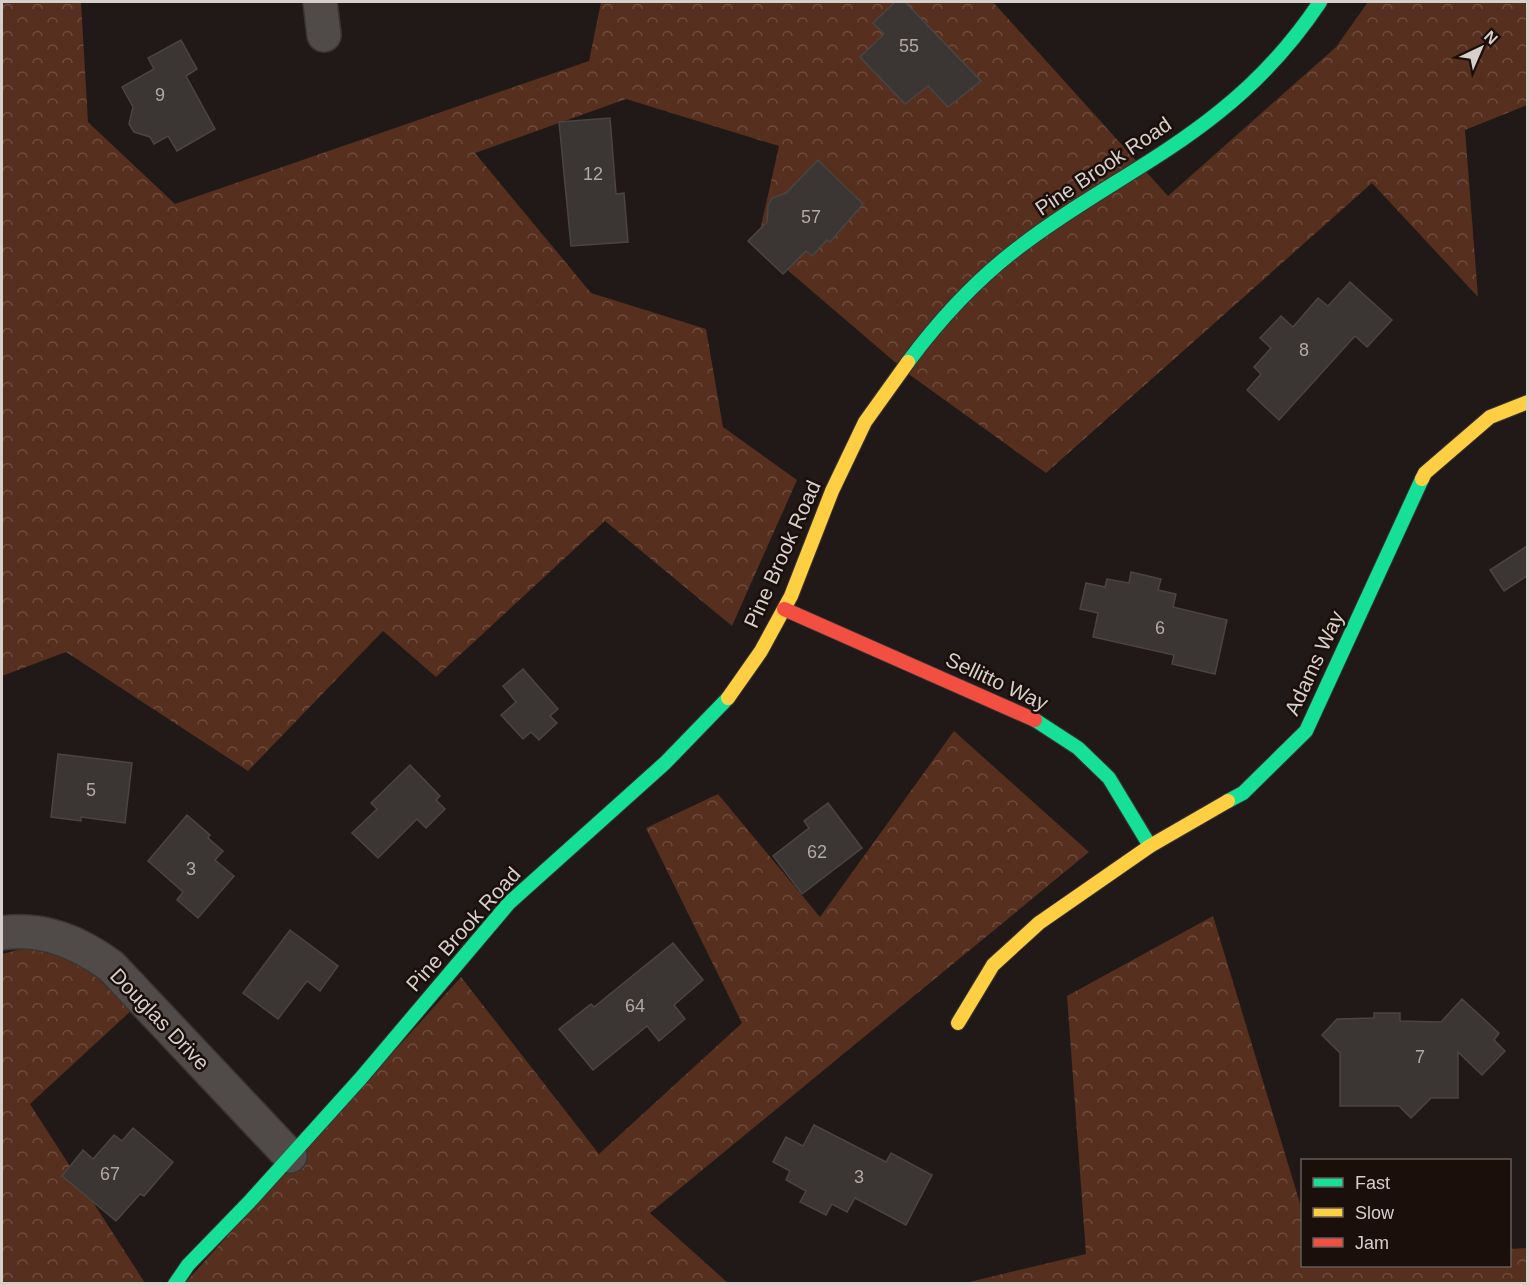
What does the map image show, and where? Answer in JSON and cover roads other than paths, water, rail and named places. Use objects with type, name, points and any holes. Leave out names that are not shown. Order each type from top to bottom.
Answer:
[{"type":"street","points":[[320,2],[324,35]]},
{"type":"street","name":"Pine Brook Road","points":[[175,1284],[188,1264],[361,1078],[509,903],[665,763],[724,703],[761,651],[784,609],[832,491],[865,422],[928,335],[971,288],[1019,247],[1218,113],[1265,71],[1306,23],[1320,2]]},
{"type":"street","name":"Adams Way","points":[[958,1023],[993,965],[1039,923],[1150,846],[1243,793],[1306,730],[1425,472],[1490,417],[1527,402]]},
{"type":"street","name":"Sellitto Way","points":[[784,609],[1035,720],[1078,748],[1109,778],[1150,846]]},
{"type":"street","name":"Douglas Drive","points":[[2,933],[35,932],[56,936],[76,944],[111,966],[290,1156]]}]
